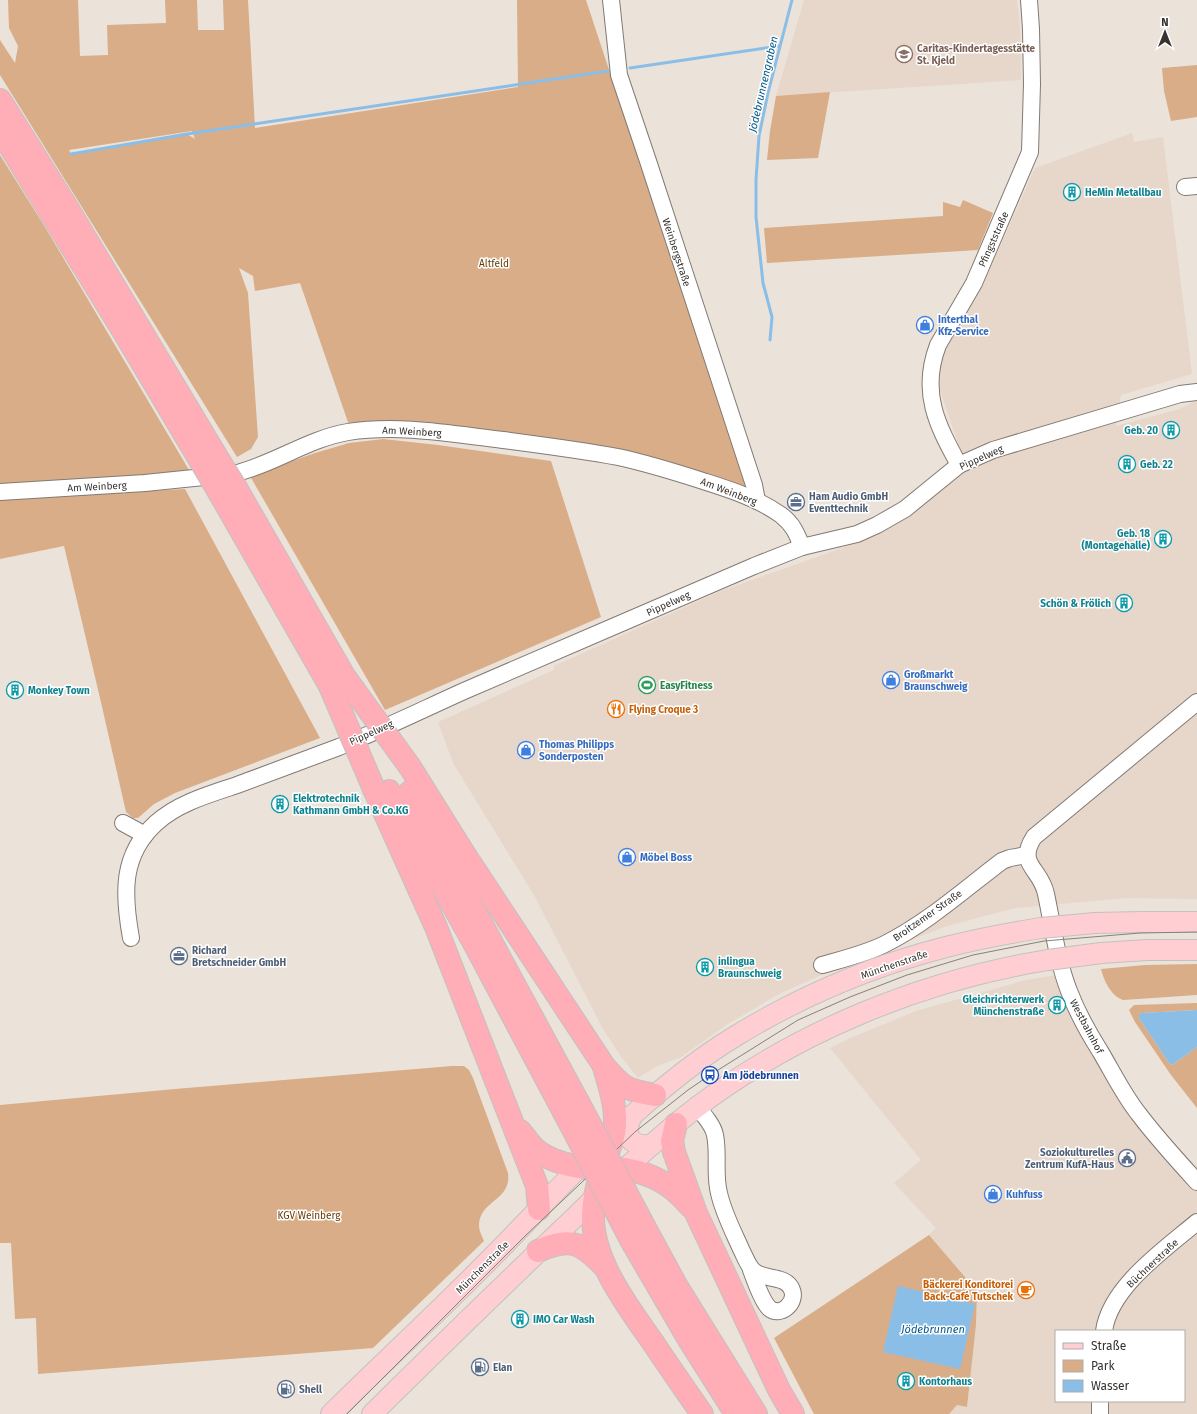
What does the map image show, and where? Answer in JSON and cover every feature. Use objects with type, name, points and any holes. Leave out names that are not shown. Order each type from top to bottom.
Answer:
[{"type":"highway","points":[[0,100],[62,199],[392,777],[491,941],[572,1108],[638,1234],[688,1338],[736,1414]]},
{"type":"highway","points":[[0,130],[122,329],[208,457]]},
{"type":"highway","points":[[337,681],[392,777],[473,867],[604,1066],[620,1084],[634,1092],[655,1095]]},
{"type":"highway","points":[[392,777],[436,927],[537,1186],[539,1209]]},
{"type":"highway","points":[[604,1066],[615,1116],[614,1132],[602,1169],[595,1198],[593,1216],[599,1249],[605,1268]]},
{"type":"highway","points":[[513,1122],[534,1148],[547,1156],[580,1167],[624,1169],[650,1176],[665,1182],[680,1195],[696,1213]]},
{"type":"highway","points":[[676,1124],[672,1141],[674,1152],[696,1213],[780,1390],[793,1414]]},
{"type":"highway","points":[[638,1234],[676,1285],[756,1414]]},
{"type":"highway","points":[[538,1251],[560,1243],[574,1244],[592,1254],[605,1268],[632,1312],[702,1414]]},
{"type":"main road","name":"Münchenstraße","points":[[331,1414],[466,1283],[614,1132],[655,1095],[735,1036],[781,1010],[830,987],[918,955],[976,940],[1041,928],[1095,923],[1197,922]]},
{"type":"main road","points":[[372,1414],[624,1169],[697,1107],[741,1077],[783,1052],[827,1029],[876,1008],[950,982],[994,971],[1048,960],[1101,953],[1147,950],[1197,950]]},
{"type":"main road","points":[[631,1117],[628,1133],[631,1140],[636,1144],[646,1146],[652,1145]]},
{"type":"street","name":"Weinbergstraße","points":[[612,0],[619,75],[754,485],[757,500]]},
{"type":"street","name":"Pfingststraße","points":[[960,465],[948,445],[937,419],[930,389],[929,376],[938,345],[974,283],[1030,152],[1032,84],[1029,0]]},
{"type":"street","name":"Pippelweg","points":[[132,938],[126,902],[128,867],[145,835],[157,822],[171,812],[195,800],[341,746],[749,568],[802,548],[857,534],[877,525],[905,508],[960,465],[993,450],[1180,394],[1197,392]]},
{"type":"street","name":"Am Weinberg","points":[[0,492],[160,482],[233,474],[247,471],[317,441],[347,432],[382,429],[439,432],[619,457],[677,472],[738,492],[757,500],[782,516],[793,526],[802,548]]},
{"type":"street","points":[[1027,851],[1034,836],[1197,702]]},
{"type":"street","points":[[123,823],[145,835]]},
{"type":"street","name":"Broitzemer Straße","points":[[822,966],[867,951],[896,938],[1002,861],[1027,851]]},
{"type":"street","name":"Westbahnhof","points":[[1027,851],[1029,862],[1041,880],[1046,892],[1053,935],[1063,973],[1072,997],[1088,1030],[1137,1112],[1197,1182]]},
{"type":"street","points":[[697,1107],[708,1121],[715,1134],[716,1178],[719,1193],[729,1222],[751,1270]]},
{"type":"street","name":"Büchnerstraße","points":[[1104,1330],[1111,1307],[1123,1289],[1135,1276],[1197,1222]]},
{"type":"street","points":[[1100,1402],[1100,1414]]},
{"type":"shaded area","name":"Caritas-Kindertagesstätte St. Kjeld","points":[[804,0],[1017,0],[1020,27],[1021,80],[776,96]]},
{"type":"shaded area","points":[[1132,133],[1134,142],[1163,137],[1192,374],[1121,395],[1116,426],[1180,409],[1197,400],[1197,899],[1127,898],[1015,908],[947,926],[835,969],[777,995],[728,1024],[681,1057],[657,1066],[638,1078],[622,1058],[603,1029],[535,897],[453,763],[438,722],[554,670],[554,666],[721,591],[873,537],[967,470],[938,384],[940,360],[982,287],[1035,168]]},
{"type":"shaded area","points":[[1070,973],[1093,1026],[1142,1108],[1197,1167],[1197,1414],[949,1414],[957,1405],[967,1407],[976,1325],[977,1291],[929,1235],[936,1228],[894,1183],[921,1160],[830,1048],[916,1011],[1026,980]]},
{"type":"green space","name":"Altfeld","points":[[8,0],[78,0],[80,56],[108,55],[107,25],[166,23],[165,0],[197,0],[198,30],[224,30],[223,0],[248,0],[255,128],[518,87],[517,0],[586,0],[746,486],[741,489],[618,452],[350,428],[300,283],[255,291],[253,276],[239,268],[248,293],[258,437],[251,449],[237,457],[0,75],[0,40],[15,63],[18,46],[9,28]],"holes":[[[192,131],[195,139],[187,134],[71,154],[69,150]]]},
{"type":"green space","points":[[1197,65],[1197,117],[1171,121],[1164,91],[1162,68]]},
{"type":"green space","points":[[830,92],[818,158],[767,160],[776,96]]},
{"type":"green space","points":[[0,155],[45,227],[192,475],[0,487]]},
{"type":"green space","points":[[963,200],[993,213],[978,250],[767,263],[764,228],[943,216],[943,202],[960,207]]},
{"type":"green space","points":[[383,439],[551,461],[601,617],[385,710],[250,476],[315,453],[349,443]]},
{"type":"green space","points":[[185,489],[320,738],[175,793],[154,804],[138,818],[133,818],[126,812],[64,546],[0,559],[0,499]]},
{"type":"green space","points":[[1197,964],[1197,995],[1123,1000],[1115,995],[1109,988],[1101,969],[1145,965]]},
{"type":"green space","points":[[1197,1003],[1197,1010],[1142,1013],[1139,1014],[1139,1018],[1169,1063],[1172,1065],[1197,1047],[1197,1108],[1171,1075],[1135,1022],[1129,1010],[1134,1005]]},
{"type":"green space","name":"KGV Weinberg","points":[[464,1066],[469,1070],[473,1078],[508,1173],[508,1182],[501,1195],[489,1205],[480,1217],[479,1228],[484,1241],[373,1348],[38,1374],[36,1318],[15,1319],[11,1243],[0,1243],[0,1105]]},
{"type":"green space","points":[[929,1235],[977,1291],[976,1325],[967,1407],[957,1405],[949,1414],[814,1414],[774,1338]]},
{"type":"water","points":[[1197,1010],[1197,1047],[1172,1065],[1169,1063],[1139,1018],[1139,1014]]},
{"type":"water","name":"Jödebrunnen","points":[[898,1286],[975,1304],[960,1369],[883,1352]]},
{"type":"waterway","name":"Jödebrunnengraben","points":[[770,340],[772,317],[763,283],[756,217],[756,180],[759,136],[768,93],[792,0]]},
{"type":"waterway","points":[[630,68],[779,46]]},
{"type":"waterway","points":[[71,154],[187,134],[608,71]]},
{"type":"tram line","points":[[347,1414],[525,1236],[636,1131],[688,1090],[798,1020],[850,997],[907,975],[973,955],[1044,941],[1140,933],[1197,932]]},
{"type":"place","name":"Caritas-Kindertagesstätte St. Kjeld","points":[[904,54]]},
{"type":"place","name":"HeMin Metallbau","points":[[1072,192]]},
{"type":"place","name":"Interthal Kfz-Service","points":[[925,325]]},
{"type":"place","name":"Geb. 20","points":[[1171,430]]},
{"type":"place","name":"Geb. 22","points":[[1127,464]]},
{"type":"place","name":"Ham Audio GmbH Eventtechnik","points":[[796,502]]},
{"type":"place","name":"Geb. 18 (Montagehalle)","points":[[1163,539]]},
{"type":"place","name":"Schön & Frölich","points":[[1124,603]]},
{"type":"place","name":"Großmarkt Braunschweig","points":[[891,680]]},
{"type":"place","name":"EasyFitness","points":[[647,685]]},
{"type":"place","name":"Monkey Town","points":[[15,690]]},
{"type":"place","name":"Flying Croque 3","points":[[616,709]]},
{"type":"place","name":"Thomas Philipps Sonderposten","points":[[526,750]]},
{"type":"place","name":"Elektrotechnik Kathmann GmbH & Co.KG","points":[[280,804]]},
{"type":"place","name":"Möbel Boss","points":[[627,857]]},
{"type":"place","name":"Richard Bretschneider GmbH","points":[[179,956]]},
{"type":"place","name":"inlingua Braunschweig","points":[[705,967]]},
{"type":"place","name":"Gleichrichterwerk Münchenstraße","points":[[1057,1005]]},
{"type":"place","name":"Am Jödebrunnen","points":[[710,1075]]},
{"type":"place","name":"Soziokulturelles Zentrum KufA-Haus","points":[[1127,1158]]},
{"type":"place","name":"Kuhfuss","points":[[993,1194]]},
{"type":"place","name":"Bäckerei Konditorei Back-Café Tutschek","points":[[1026,1290]]},
{"type":"place","name":"IMO Car Wash","points":[[520,1319]]},
{"type":"place","name":"Elan","points":[[480,1367]]},
{"type":"place","name":"Kontorhaus","points":[[906,1381]]},
{"type":"place","name":"Shell","points":[[286,1389]]}]
